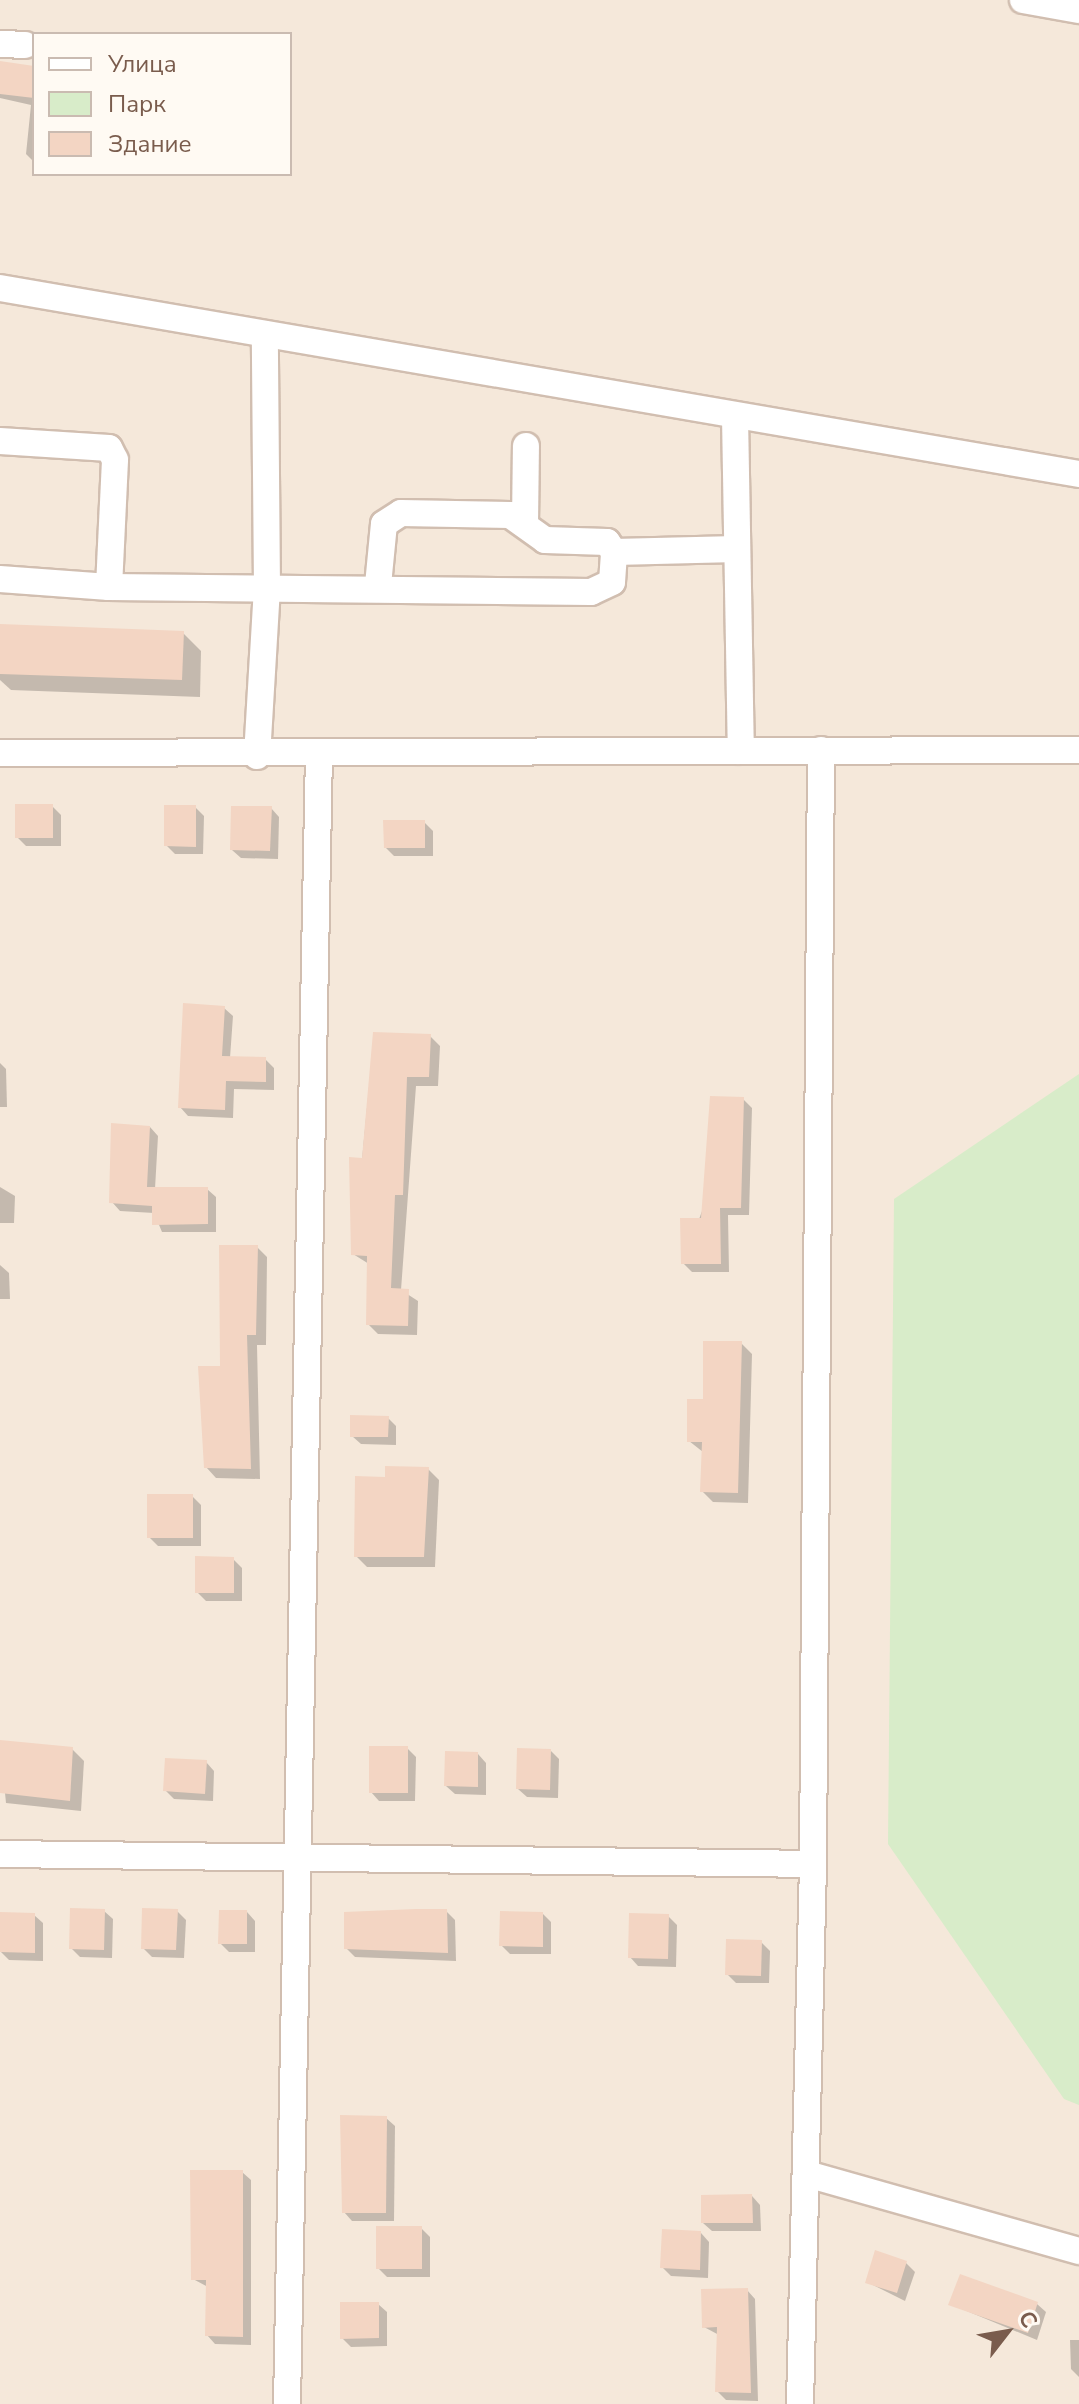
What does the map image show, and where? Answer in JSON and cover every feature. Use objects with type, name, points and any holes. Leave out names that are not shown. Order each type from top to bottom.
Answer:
[{"type":"street","points":[[1023,0],[1079,10]]},
{"type":"street","points":[[0,288],[1079,474]]},
{"type":"street","points":[[257,756],[267,588],[265,334]]},
{"type":"street","points":[[735,416],[741,751]]},
{"type":"street","points":[[0,441],[109,448],[115,460],[109,587]]},
{"type":"street","points":[[525,524],[526,446]]},
{"type":"street","points":[[0,579],[109,587],[378,585],[591,592],[612,582],[614,552],[607,542],[545,540],[510,515],[401,513],[384,524],[378,585]]},
{"type":"street","points":[[614,552],[737,549]]},
{"type":"street","points":[[800,2404],[813,1864],[821,750]]},
{"type":"street","points":[[0,753],[319,758],[821,750],[1079,750]]},
{"type":"street","points":[[287,2404],[319,758]]},
{"type":"street","points":[[0,1854],[813,1864]]},
{"type":"street","points":[[807,2174],[1079,2251]]},
{"type":"shaded area","points":[[0,0],[1079,0],[1079,2404],[0,2404]]},
{"type":"green space","points":[[1079,1074],[1079,2105],[1064,2099],[888,1844],[894,1199]]},
{"type":"building","points":[[0,61],[32,66],[32,98],[0,94]]},
{"type":"building","points":[[0,624],[184,631],[182,680],[0,674]]},
{"type":"building","points":[[15,804],[53,804],[53,838],[15,838]]},
{"type":"building","points":[[164,805],[196,805],[196,847],[164,846]]},
{"type":"building","points":[[231,806],[272,806],[270,851],[230,850]]},
{"type":"building","points":[[383,820],[425,820],[425,848],[384,848]]},
{"type":"building","points":[[183,1003],[225,1006],[222,1056],[266,1057],[266,1082],[226,1081],[225,1110],[178,1108]]},
{"type":"building","points":[[373,1032],[431,1034],[429,1077],[407,1077],[403,1195],[395,1195],[391,1288],[409,1289],[408,1326],[366,1325],[367,1256],[351,1255],[349,1157],[362,1158]]},
{"type":"building","points":[[710,1096],[744,1097],[741,1208],[720,1208],[721,1264],[681,1264],[680,1218],[701,1218]]},
{"type":"building","points":[[111,1123],[150,1126],[147,1187],[208,1187],[208,1224],[152,1225],[152,1206],[109,1203]]},
{"type":"building","points":[[219,1245],[258,1245],[256,1335],[247,1335],[251,1469],[204,1468],[198,1366],[220,1366]]},
{"type":"building","points":[[703,1341],[742,1341],[738,1493],[700,1492],[702,1442],[687,1442],[687,1399],[703,1399]]},
{"type":"building","points":[[350,1415],[389,1416],[388,1437],[350,1437]]},
{"type":"building","points":[[385,1466],[429,1467],[424,1557],[354,1557],[355,1476],[385,1477]]},
{"type":"building","points":[[147,1494],[193,1494],[193,1538],[147,1538]]},
{"type":"building","points":[[195,1556],[234,1557],[234,1593],[195,1593]]},
{"type":"building","points":[[0,1740],[73,1747],[70,1801],[0,1793]]},
{"type":"building","points":[[369,1746],[408,1746],[408,1793],[369,1793]]},
{"type":"building","points":[[517,1748],[551,1749],[550,1790],[516,1789]]},
{"type":"building","points":[[445,1751],[478,1752],[478,1787],[444,1786]]},
{"type":"building","points":[[165,1758],[207,1760],[205,1794],[163,1791]]},
{"type":"building","points":[[70,1908],[105,1909],[104,1950],[69,1949]]},
{"type":"building","points":[[142,1908],[178,1909],[176,1950],[141,1949]]},
{"type":"building","points":[[447,1909],[448,1953],[344,1949],[344,1912]]},
{"type":"building","points":[[219,1910],[247,1910],[247,1944],[218,1944]]},
{"type":"building","points":[[500,1911],[543,1912],[543,1947],[499,1946]]},
{"type":"building","points":[[0,1912],[35,1913],[35,1953],[0,1952]]},
{"type":"building","points":[[629,1913],[669,1914],[668,1959],[628,1958]]},
{"type":"building","points":[[726,1939],[762,1940],[761,1976],[725,1975]]},
{"type":"building","points":[[340,2115],[387,2116],[386,2213],[342,2213]]},
{"type":"building","points":[[190,2170],[243,2170],[243,2337],[205,2336],[206,2280],[191,2280]]},
{"type":"building","points":[[752,2194],[753,2223],[701,2223],[701,2195]]},
{"type":"building","points":[[376,2226],[422,2226],[422,2269],[376,2269]]},
{"type":"building","points":[[662,2229],[701,2231],[700,2270],[660,2268]]},
{"type":"building","points":[[875,2250],[907,2261],[897,2293],[865,2283]]},
{"type":"building","points":[[960,2274],[1038,2302],[1028,2333],[948,2305]]},
{"type":"building","points":[[748,2288],[751,2393],[715,2392],[717,2327],[702,2328],[701,2289]]},
{"type":"building","points":[[340,2302],[379,2302],[379,2338],[340,2339]]}]
